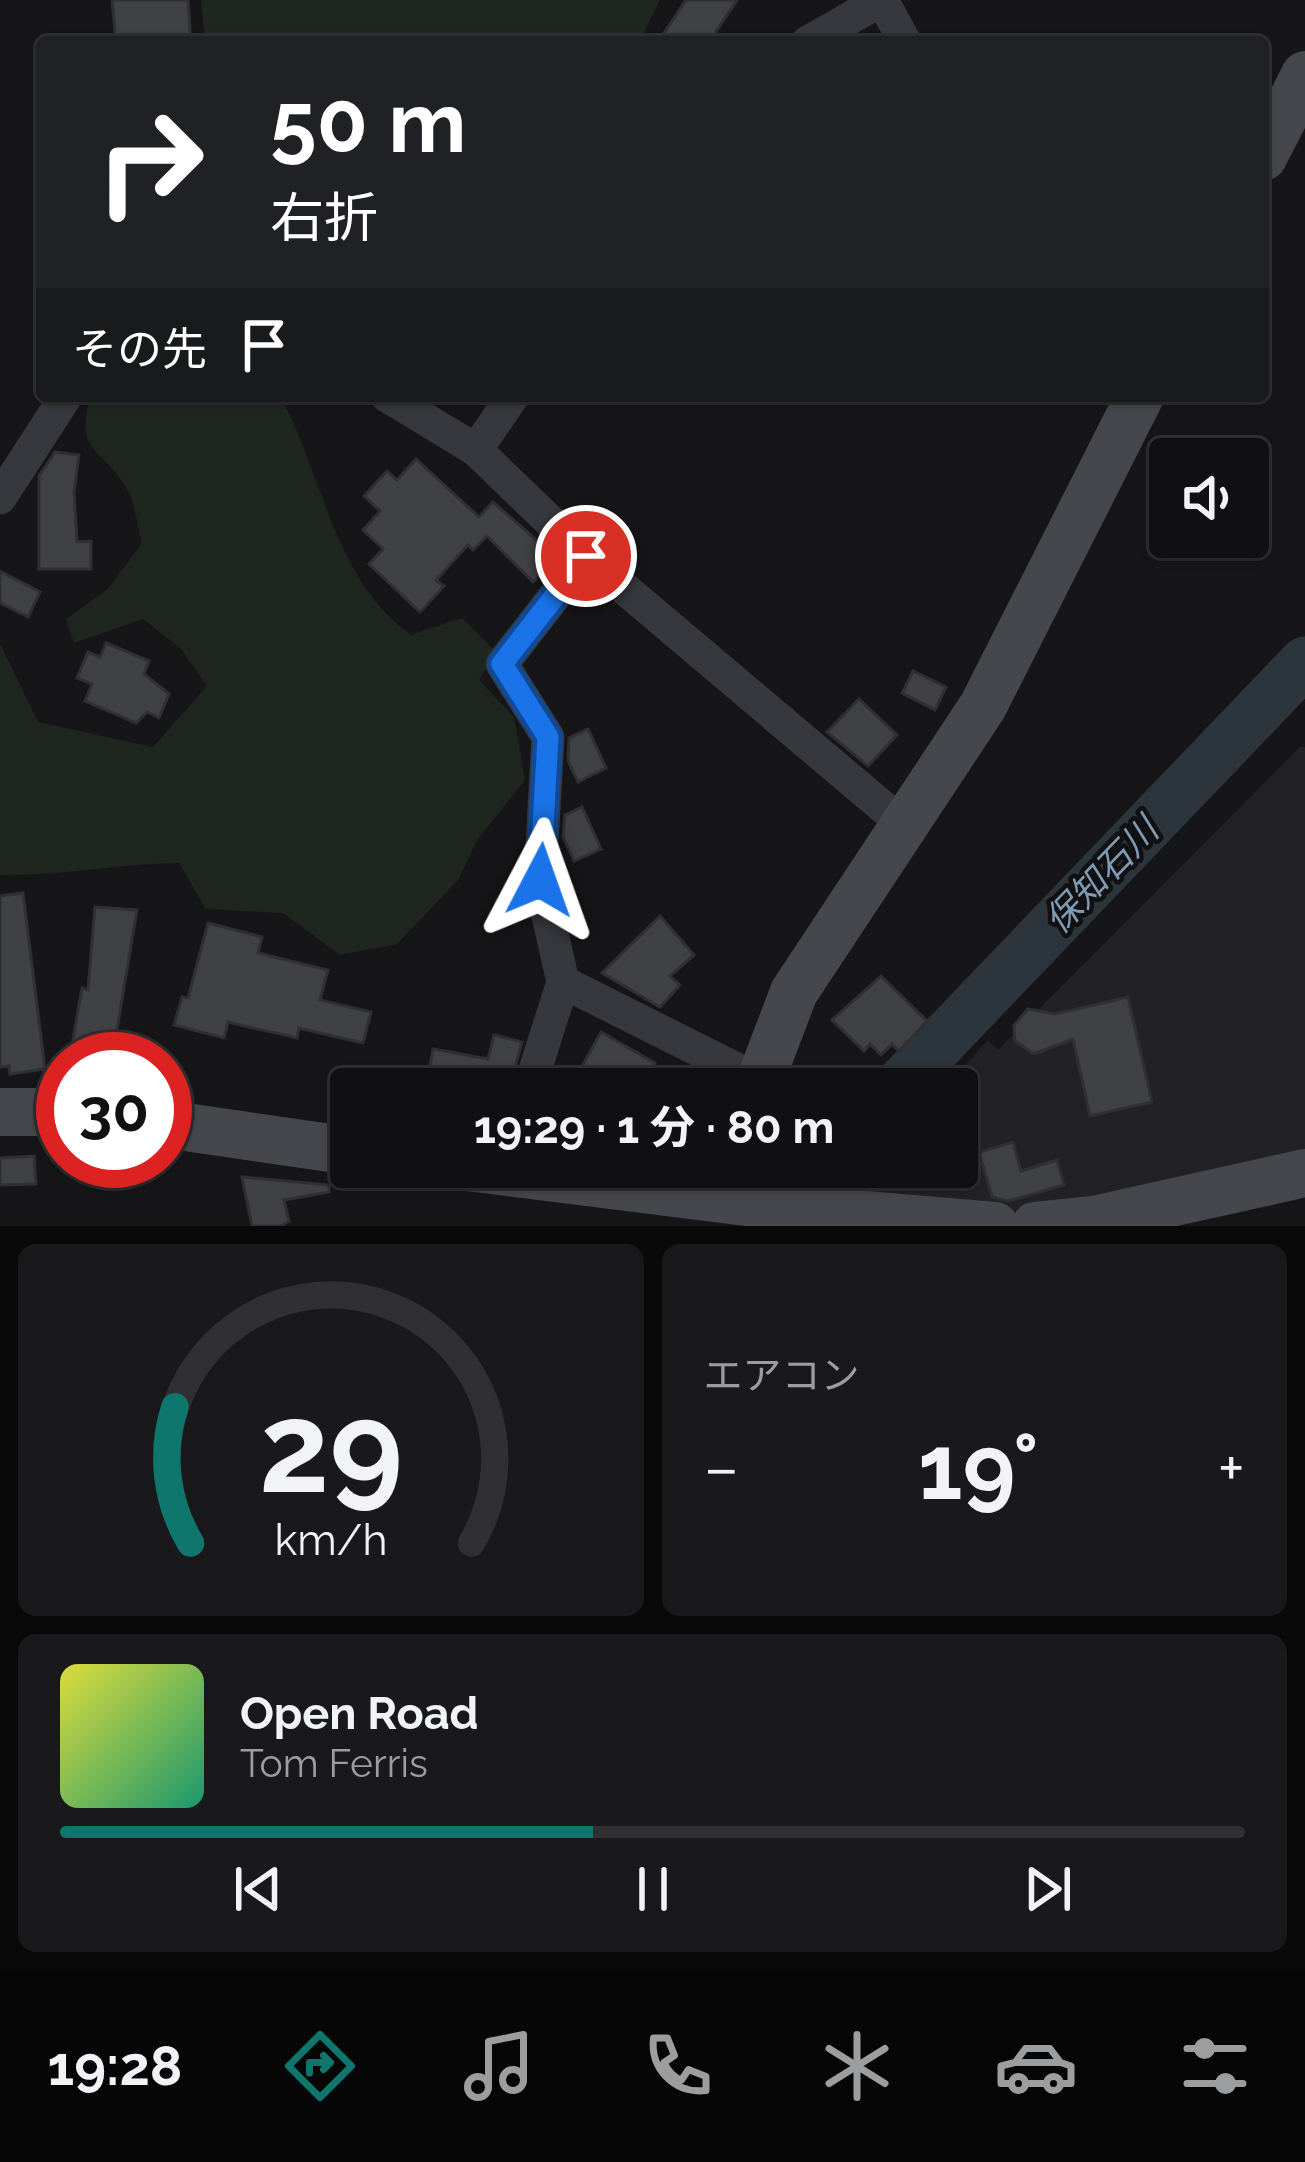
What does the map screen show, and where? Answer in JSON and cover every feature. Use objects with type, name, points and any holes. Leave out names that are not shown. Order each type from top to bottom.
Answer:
[{"type":"main road","points":[[1269,149],[1299,104]]},
{"type":"main road","points":[[765,1068],[794,992],[983,706],[1137,402]]},
{"type":"main road","points":[[0,1112],[36,1112]]},
{"type":"main road","points":[[192,1128],[330,1147]]},
{"type":"main road","points":[[1035,1226],[1094,1220],[1305,1172]]},
{"type":"main road","points":[[656,1188],[818,1211],[995,1226]]},
{"type":"street","points":[[819,36],[882,0],[902,36]]},
{"type":"street","points":[[0,498],[62,402]]},
{"type":"street","points":[[397,402],[476,450],[586,556],[903,824]]},
{"type":"street","points":[[476,450],[509,402]]},
{"type":"street","points":[[536,1068],[563,982],[540,880],[548,737],[502,664],[586,556]]},
{"type":"street","points":[[563,982],[727,1068]]},
{"type":"shaded area","points":[[201,0],[660,0],[642,36],[204,36]]},
{"type":"shaded area","points":[[89,402],[283,402],[347,556],[385,612],[411,635],[462,618],[496,652],[479,680],[514,717],[525,780],[477,840],[458,880],[397,944],[340,955],[283,913],[206,909],[179,863],[0,875],[0,644],[38,722],[153,747],[207,686],[181,649],[143,619],[74,643],[66,619],[108,589],[142,543],[126,487],[88,439]]},
{"type":"shaded area","points":[[1305,747],[1305,1161],[1091,1205],[978,1212],[850,1193],[855,1188],[978,1188],[978,1068],[963,1068],[988,1040],[998,1050]]},
{"type":"building","points":[[112,0],[188,0],[191,36],[115,36]]},
{"type":"building","points":[[686,0],[737,0],[713,36],[662,36]]},
{"type":"building","points":[[55,452],[79,455],[74,492],[77,542],[91,541],[91,569],[39,569],[39,476]]},
{"type":"building","points":[[416,459],[479,517],[493,502],[557,558],[533,582],[487,536],[473,550],[468,545],[436,580],[444,586],[420,612],[369,564],[383,549],[363,530],[380,511],[364,496],[387,471],[397,480]]},
{"type":"building","points":[[0,571],[40,592],[28,617],[0,603]]},
{"type":"building","points":[[106,643],[149,661],[144,674],[169,694],[159,718],[147,712],[136,723],[85,701],[92,684],[77,678],[88,652],[100,657]]},
{"type":"building","points":[[913,671],[946,687],[935,710],[902,693]]},
{"type":"building","points":[[859,699],[897,735],[868,766],[827,732]]},
{"type":"building","points":[[588,729],[606,768],[578,782],[568,761],[569,738]]},
{"type":"building","points":[[582,807],[601,849],[574,861],[563,837],[565,815]]},
{"type":"building","points":[[23,893],[40,1032],[36,1032],[36,1070],[10,1074],[9,1066],[0,1067],[0,896]]},
{"type":"building","points":[[95,907],[137,910],[117,1032],[74,1032],[82,988],[88,990]]},
{"type":"building","points":[[660,916],[694,955],[670,976],[680,985],[660,1007],[602,973]]},
{"type":"building","points":[[208,923],[262,937],[258,953],[328,970],[320,1000],[371,1012],[363,1043],[299,1028],[297,1038],[228,1022],[224,1038],[174,1025],[182,997],[188,998]]},
{"type":"building","points":[[881,976],[927,1021],[899,1051],[892,1044],[881,1055],[870,1044],[864,1051],[832,1020]]},
{"type":"building","points":[[1128,997],[1152,1102],[1090,1116],[1073,1039],[1034,1054],[1015,1041],[1014,1025],[1028,1009],[1055,1014]]},
{"type":"building","points":[[601,1032],[655,1063],[652,1068],[581,1068]]},
{"type":"building","points":[[494,1035],[522,1042],[515,1068],[430,1068],[433,1049],[488,1059]]},
{"type":"building","points":[[1013,1142],[1021,1171],[1057,1160],[1064,1185],[1008,1201],[992,1197],[979,1152]]},
{"type":"building","points":[[34,1156],[36,1184],[0,1185],[0,1158]]},
{"type":"building","points":[[242,1177],[329,1185],[329,1192],[284,1200],[289,1221],[281,1226],[252,1226]]},
{"type":"waterway","name":"保知石川","points":[[916,1068],[1305,662]]},
{"type":"waterway","name":"保知石川","points":[[777,1226],[806,1188]]},
{"type":"route","points":[[540,880],[548,737],[502,664],[586,556]]}]
